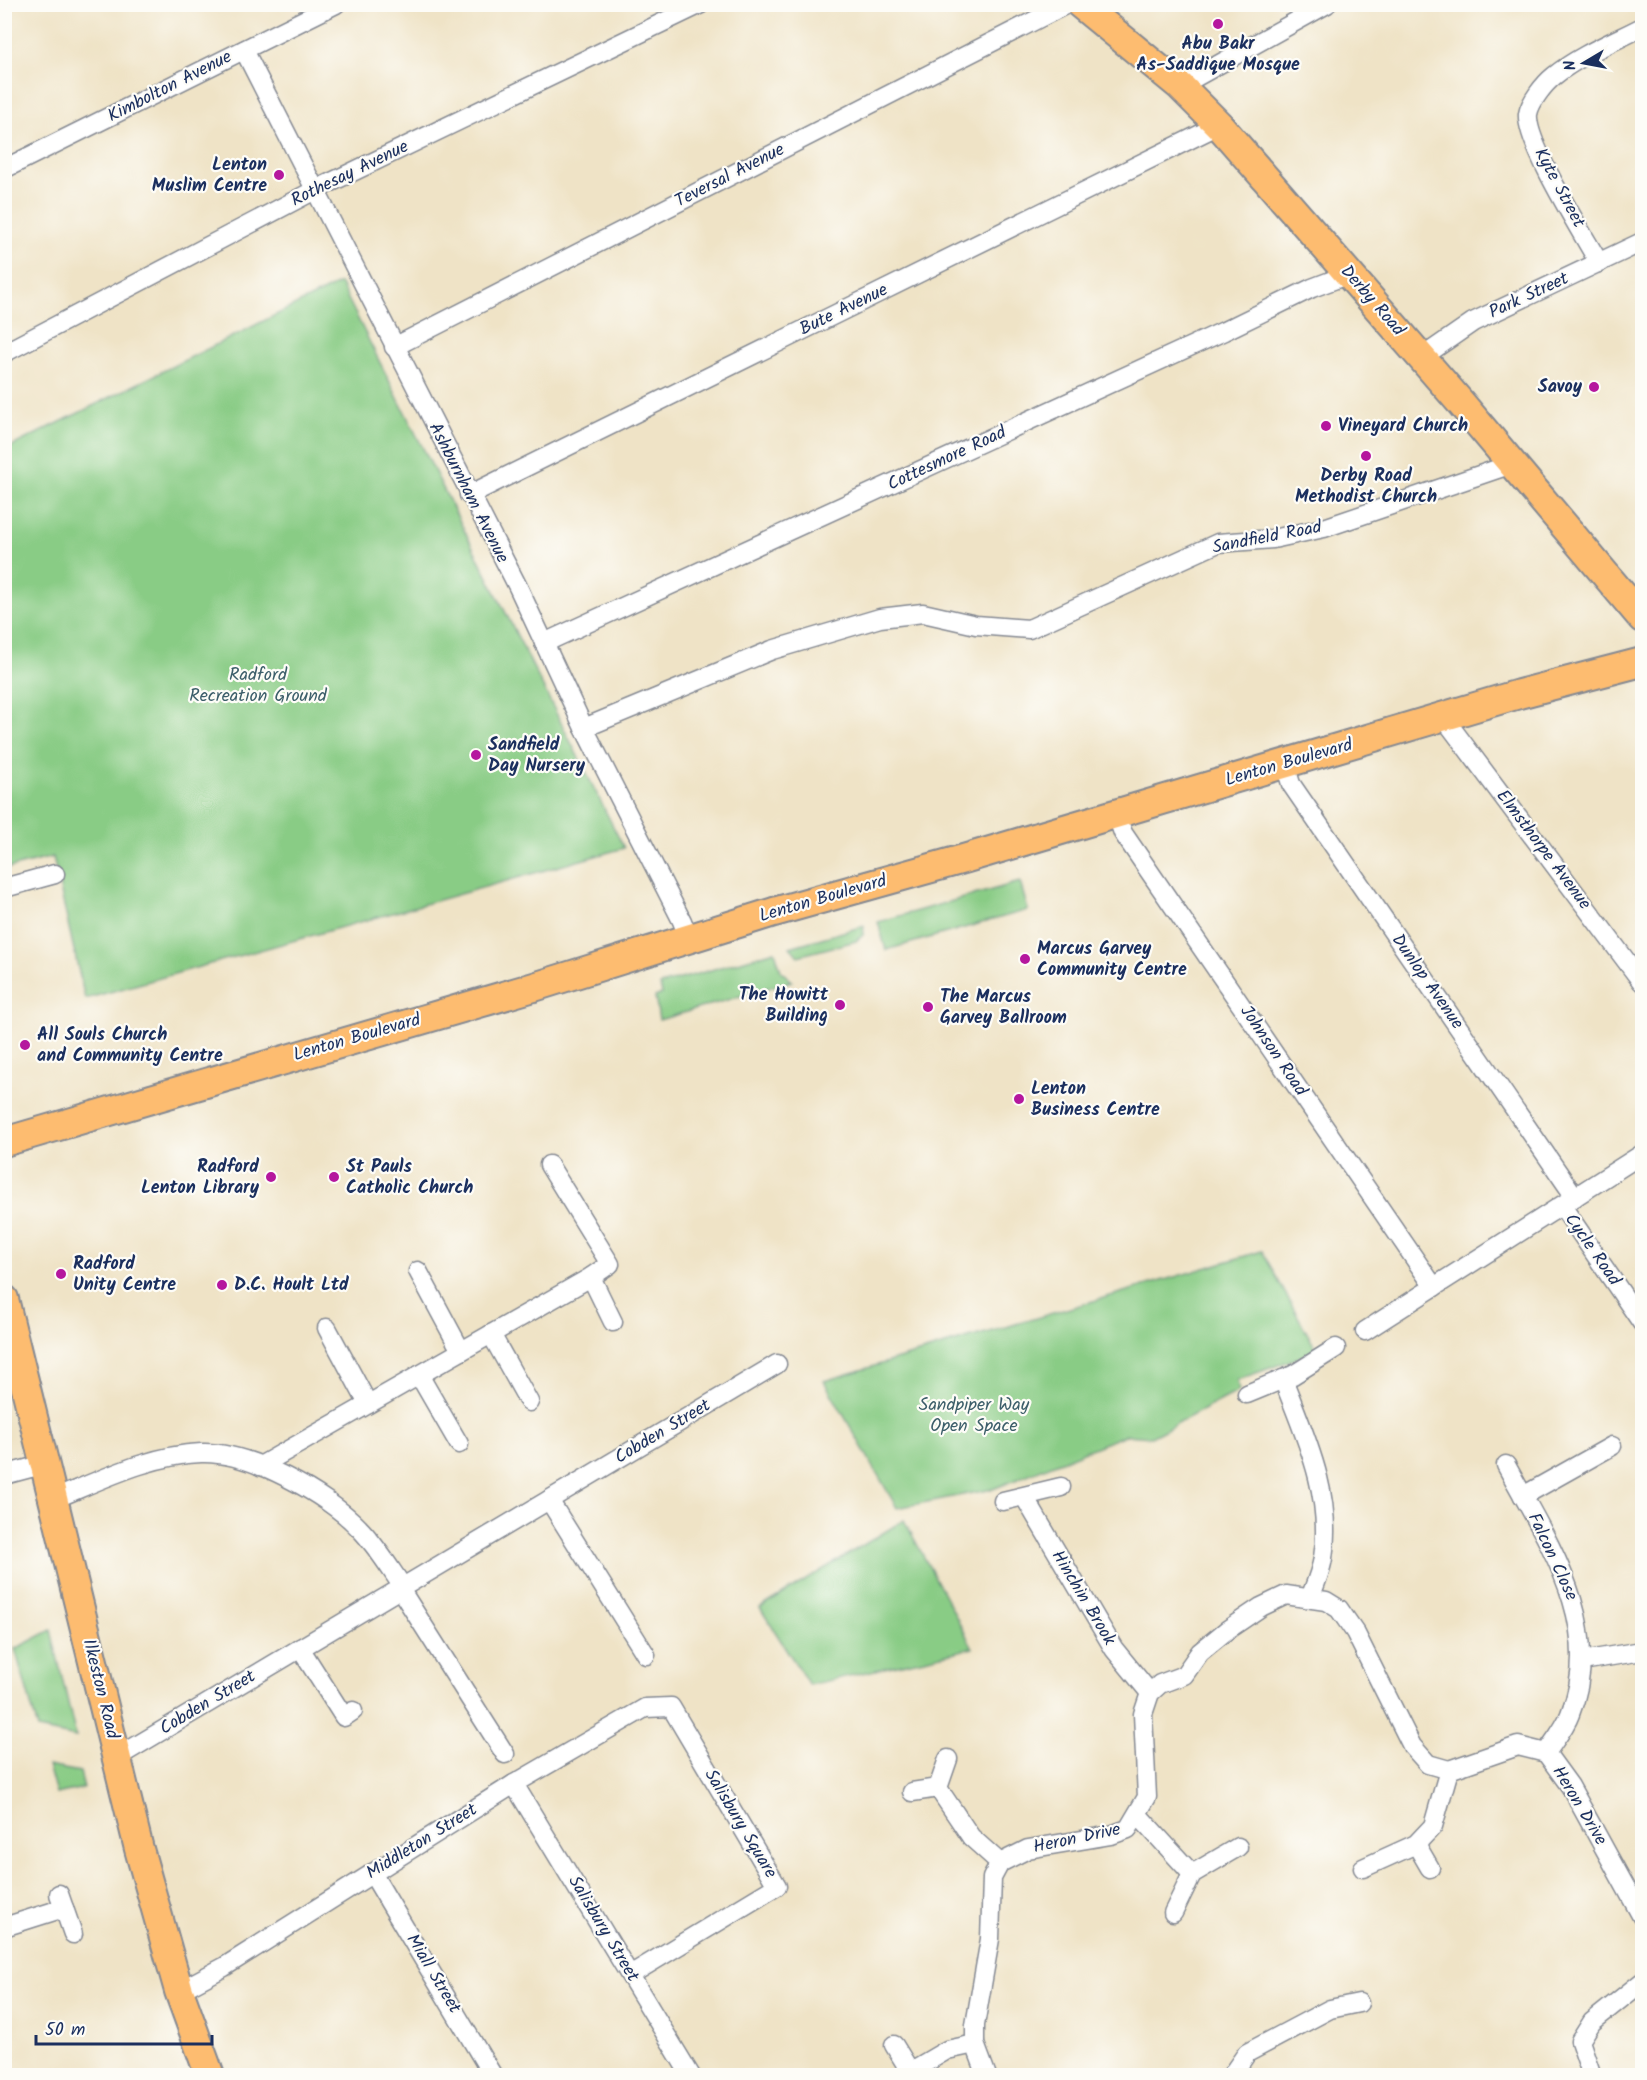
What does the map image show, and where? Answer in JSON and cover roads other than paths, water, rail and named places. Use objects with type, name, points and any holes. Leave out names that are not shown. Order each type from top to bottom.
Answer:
[{"type":"main road","name":"Derby Road","points":[[1080,4],[1180,86],[1219,125],[1642,618]]},
{"type":"main road","name":"Lenton Boulevard","points":[[4,1142],[534,987],[688,937],[1642,662]]},
{"type":"main road","name":"Ilkeston Road","points":[[4,1299],[8,1333],[54,1499],[116,1758],[180,1991],[210,2076]]},
{"type":"street","name":"Kimbolton Avenue","points":[[4,169],[336,4]]},
{"type":"street","name":"Rothesay Avenue","points":[[4,353],[315,190],[701,4]]},
{"type":"street","name":"Teversal Avenue","points":[[394,347],[1067,4]]},
{"type":"street","points":[[1180,86],[1328,4]]},
{"type":"street","name":"Kyte Street","points":[[1599,263],[1534,144],[1528,117],[1530,106],[1551,77],[1577,60],[1642,27]]},
{"type":"street","name":"Ashburnham Avenue","points":[[244,50],[544,643],[688,937]]},
{"type":"street","name":"Bute Avenue","points":[[469,495],[1219,125]]},
{"type":"street","name":"Park Street","points":[[1420,358],[1473,322],[1642,242]]},
{"type":"street","name":"Cottesmore Road","points":[[544,643],[1224,331],[1312,288],[1349,274]]},
{"type":"street","name":"Sandfield Road","points":[[584,728],[772,650],[880,618],[922,613],[976,625],[1029,629],[1218,543],[1273,538],[1324,528],[1512,464]]},
{"type":"street","name":"Elmsthorpe Avenue","points":[[1444,718],[1642,982]]},
{"type":"street","name":"Dunlop Avenue","points":[[1285,764],[1291,784],[1569,1202]]},
{"type":"street","name":"Johnson Road","points":[[1116,813],[1123,833],[1434,1287]]},
{"type":"street","points":[[4,888],[55,874]]},
{"type":"street","points":[[1365,1331],[1642,1154]]},
{"type":"street","points":[[260,1466],[610,1264],[549,1165]]},
{"type":"street","name":"Cycle Road","points":[[1569,1202],[1642,1323]]},
{"type":"street","points":[[418,1272],[461,1351]]},
{"type":"street","points":[[591,1277],[613,1322]]},
{"type":"street","points":[[327,1328],[368,1404]]},
{"type":"street","points":[[491,1334],[529,1402]]},
{"type":"street","points":[[1247,1394],[1293,1375],[1336,1348]]},
{"type":"street","name":"Cobden Street","points":[[116,1758],[777,1364]]},
{"type":"street","points":[[419,1375],[459,1444]]},
{"type":"street","points":[[1283,1379],[1307,1440],[1318,1476],[1325,1512],[1323,1561],[1310,1598]]},
{"type":"street","name":"Falcon Close","points":[[1523,1497],[1612,1446]]},
{"type":"street","points":[[54,1499],[140,1465],[177,1456],[202,1453],[231,1456],[260,1466],[314,1492],[359,1527],[401,1588],[505,1754]]},
{"type":"street","points":[[4,1475],[45,1464]]},
{"type":"street","name":"Falcon Close","points":[[1506,1465],[1561,1568],[1575,1604],[1582,1661],[1578,1692],[1569,1717],[1546,1753]]},
{"type":"street","points":[[1003,1501],[1024,1498],[1061,1487]]},
{"type":"street","name":"Hinchin Brook","points":[[1024,1498],[1108,1640],[1149,1693]]},
{"type":"street","points":[[549,1500],[646,1655]]},
{"type":"street","points":[[1149,1693],[1160,1684],[1184,1675],[1200,1652],[1261,1607],[1286,1595],[1326,1601],[1339,1609],[1355,1632],[1412,1746],[1428,1764],[1449,1770],[1433,1826],[1416,1844],[1363,1868]]},
{"type":"street","points":[[300,1648],[348,1714]]},
{"type":"street","points":[[1582,1661],[1642,1651]]},
{"type":"street","name":"Heron Drive","points":[[1000,1863],[1028,1849],[1111,1835],[1128,1829],[1147,1797],[1143,1713],[1149,1693]]},
{"type":"street","name":"Middleton Street","points":[[180,1991],[224,1967],[514,1784],[645,1708],[670,1707]]},
{"type":"street","name":"Salisbury Square","points":[[630,1975],[777,1886],[670,1707]]},
{"type":"street","name":"Heron Drive","points":[[1449,1770],[1518,1746],[1546,1753],[1570,1786],[1642,1917]]},
{"type":"street","points":[[938,1788],[948,1759]]},
{"type":"street","name":"Salisbury Street","points":[[514,1784],[691,2076]]},
{"type":"street","points":[[912,1792],[938,1788]]},
{"type":"street","points":[[938,1788],[971,1837],[1000,1863],[992,1878],[990,1939],[975,2025],[975,2044],[987,2076]]},
{"type":"street","points":[[1138,1815],[1192,1874]]},
{"type":"street","points":[[1416,1844],[1430,1869]]},
{"type":"street","points":[[1173,1913],[1192,1874],[1238,1847]]},
{"type":"street","name":"Miall Street","points":[[372,1874],[493,2076]]},
{"type":"street","points":[[4,1927],[62,1901],[73,1934]]},
{"type":"street","points":[[1592,2076],[1580,2041],[1592,2022],[1642,1982]]},
{"type":"street","points":[[1231,2076],[1247,2053],[1330,2009],[1359,2003]]},
{"type":"street","points":[[894,2045],[906,2073],[947,2050],[975,2044]]},
{"type":"place","name":"Abu Bakr As-Saddique Mosque","points":[[1218,24]]},
{"type":"place","name":"Lenton Muslim Centre","points":[[279,175]]},
{"type":"place","name":"Savoy","points":[[1594,387]]},
{"type":"place","name":"Vineyard Church","points":[[1326,426]]},
{"type":"place","name":"Derby Road Methodist Church","points":[[1366,456]]},
{"type":"place","name":"Sandfield Day Nursery","points":[[476,755]]},
{"type":"place","name":"Marcus Garvey Community Centre","points":[[1025,959]]},
{"type":"place","name":"The Howitt Building","points":[[840,1005]]},
{"type":"place","name":"The Marcus Garvey Ballroom","points":[[928,1007]]},
{"type":"place","name":"All Souls Church and Community Centre","points":[[25,1045]]},
{"type":"place","name":"Lenton Business Centre","points":[[1019,1099]]},
{"type":"place","name":"Radford Lenton Library","points":[[271,1177]]},
{"type":"place","name":"St Pauls Catholic Church","points":[[334,1177]]},
{"type":"place","name":"Radford Unity Centre","points":[[61,1274]]},
{"type":"place","name":"D.C. Hoult Ltd","points":[[222,1285]]},
{"type":"park label","name":"Radford Recreation Ground","points":[[258,685]]},
{"type":"park label","name":"Sandpiper Way Open Space","points":[[974,1415]]}]
